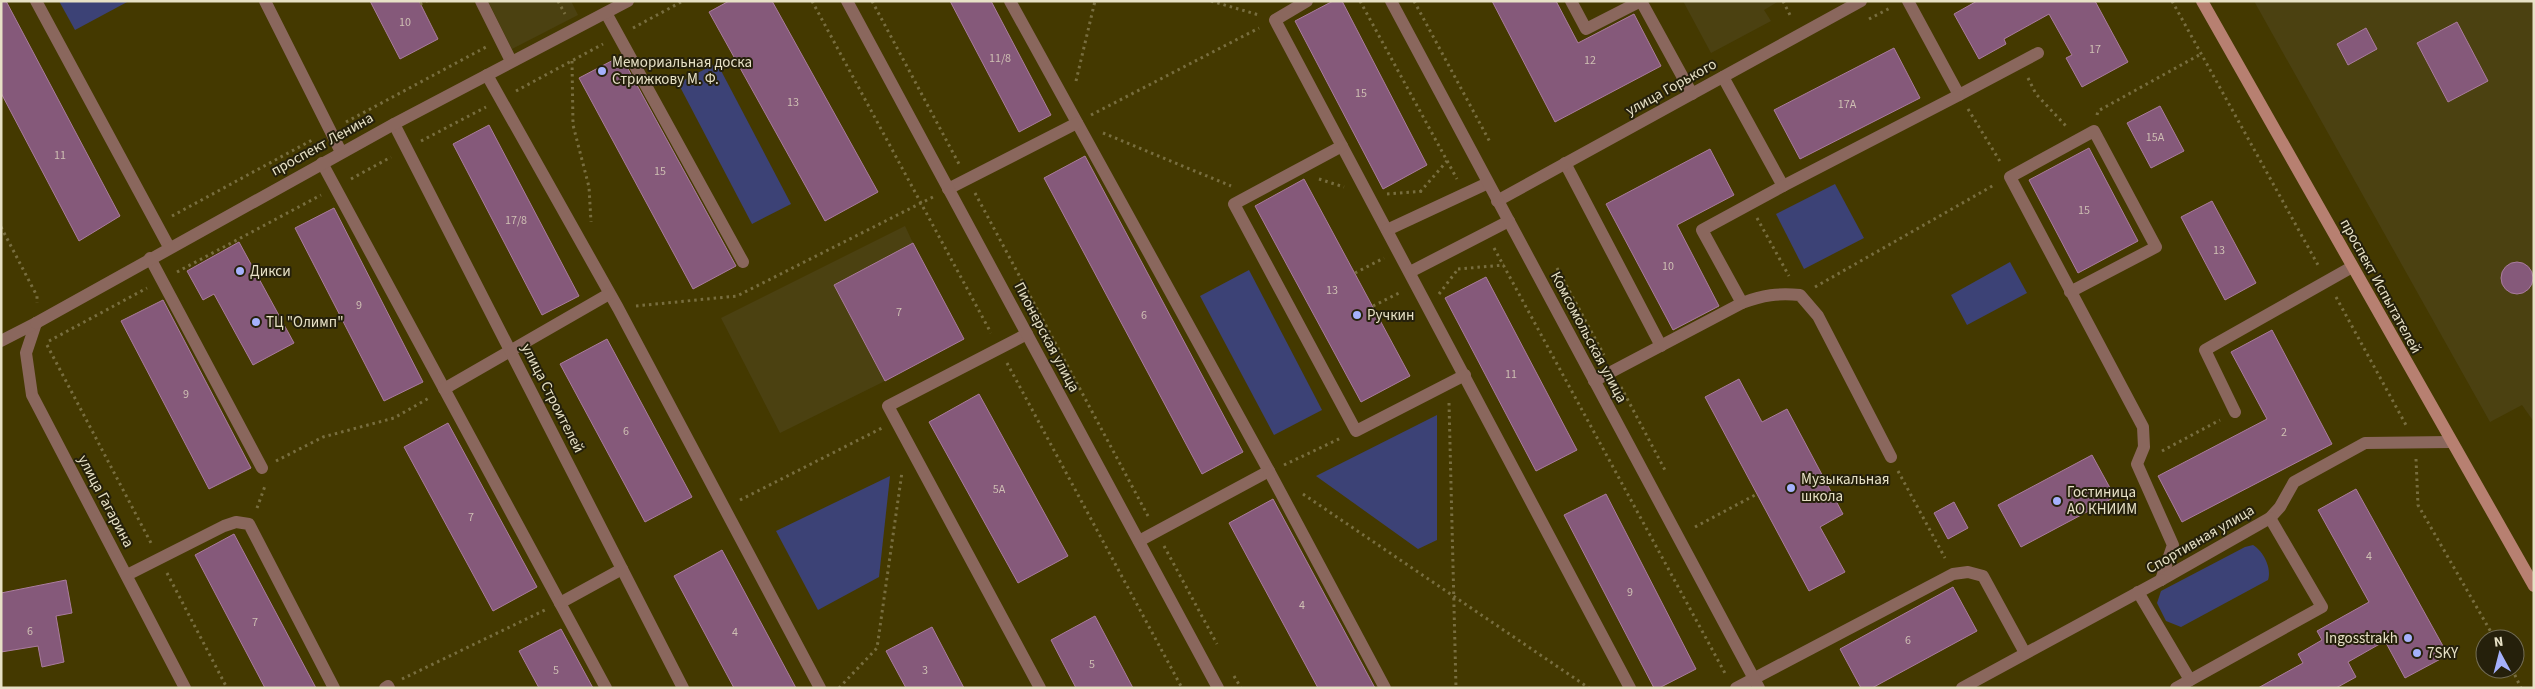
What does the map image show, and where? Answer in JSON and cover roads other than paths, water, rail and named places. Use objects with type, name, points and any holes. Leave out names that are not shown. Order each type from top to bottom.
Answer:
[{"type":"main road","name":"проспект Испытателей","points":[[2202,1],[2534,586]]},
{"type":"street","points":[[36,1],[169,247]]},
{"type":"street","points":[[265,1],[342,152]]},
{"type":"street","points":[[481,1],[511,61]]},
{"type":"street","name":"проспект Ленина","points":[[1,341],[342,152],[511,61],[628,1]]},
{"type":"street","name":"Пионерская улица","points":[[847,1],[1218,688]]},
{"type":"street","points":[[1010,1],[1269,471],[1385,688]]},
{"type":"street","points":[[1307,1],[1276,20],[1630,688]]},
{"type":"street","name":"Комсомольская улица","points":[[1391,1],[1757,683]]},
{"type":"street","points":[[1571,1],[1586,29],[1641,1],[1692,94]]},
{"type":"street","name":"улица Горького","points":[[1497,201],[1860,1]]},
{"type":"street","points":[[1908,1],[1959,96]]},
{"type":"street","points":[[606,12],[743,262]]},
{"type":"street","points":[[1742,303],[1702,230],[1783,186],[1959,96],[2038,52]]},
{"type":"street","points":[[486,75],[618,308],[820,688]]},
{"type":"street","points":[[1722,77],[1783,186]]},
{"type":"street","points":[[948,189],[1077,123]]},
{"type":"street","name":"улица Строителей","points":[[394,124],[683,688]]},
{"type":"street","points":[[2070,292],[2156,247],[2094,131],[2010,177],[2070,292],[2143,427],[2144,447],[2137,464],[2173,545],[2161,580]]},
{"type":"street","points":[[1342,146],[1234,204],[1356,431],[1465,375]]},
{"type":"street","points":[[322,163],[606,688]]},
{"type":"street","points":[[1565,163],[1661,346]]},
{"type":"street","points":[[1387,230],[1488,183]]},
{"type":"street","points":[[1412,278],[1509,221]]},
{"type":"street","points":[[150,258],[262,468]]},
{"type":"street","points":[[2235,412],[2205,350],[2352,267]]},
{"type":"street","points":[[1594,381],[1742,303],[1762,295],[1780,293],[1800,295],[1818,316],[1891,457]]},
{"type":"street","points":[[444,389],[609,294]]},
{"type":"street","name":"улица Гагарина","points":[[36,323],[26,353],[32,395],[185,688]]},
{"type":"street","points":[[1027,334],[888,406],[1040,688]]},
{"type":"street","name":"Спортивная улица","points":[[1962,688],[2161,580],[2270,518],[2280,507],[2294,482],[2365,443],[2451,442]]},
{"type":"street","points":[[1139,541],[1269,471]]},
{"type":"street","points":[[2176,688],[2322,607],[2270,518]]},
{"type":"street","points":[[126,575],[224,526],[236,522],[249,524],[334,688]]},
{"type":"street","points":[[560,603],[622,569]]},
{"type":"street","points":[[1732,683],[1757,683],[1953,574],[1968,572],[1983,576],[2025,653]]},
{"type":"street","points":[[2138,592],[2190,680]]},
{"type":"place","name":"Мемориальная доска Стрижкову М. Ф.","points":[[602,71]]},
{"type":"place","name":"Дикси","points":[[240,271]]},
{"type":"place","name":"Ручкин","points":[[1357,315]]},
{"type":"place","name":"ТЦ \"Олимп\"","points":[[256,322]]},
{"type":"place","name":"Музыкальная школа","points":[[1791,488]]},
{"type":"place","name":"Гостиница АО КНИИМ","points":[[2057,501]]},
{"type":"place","name":"Ingosstrakh","points":[[2408,638]]},
{"type":"place","name":"7SKY","points":[[2417,653]]}]
